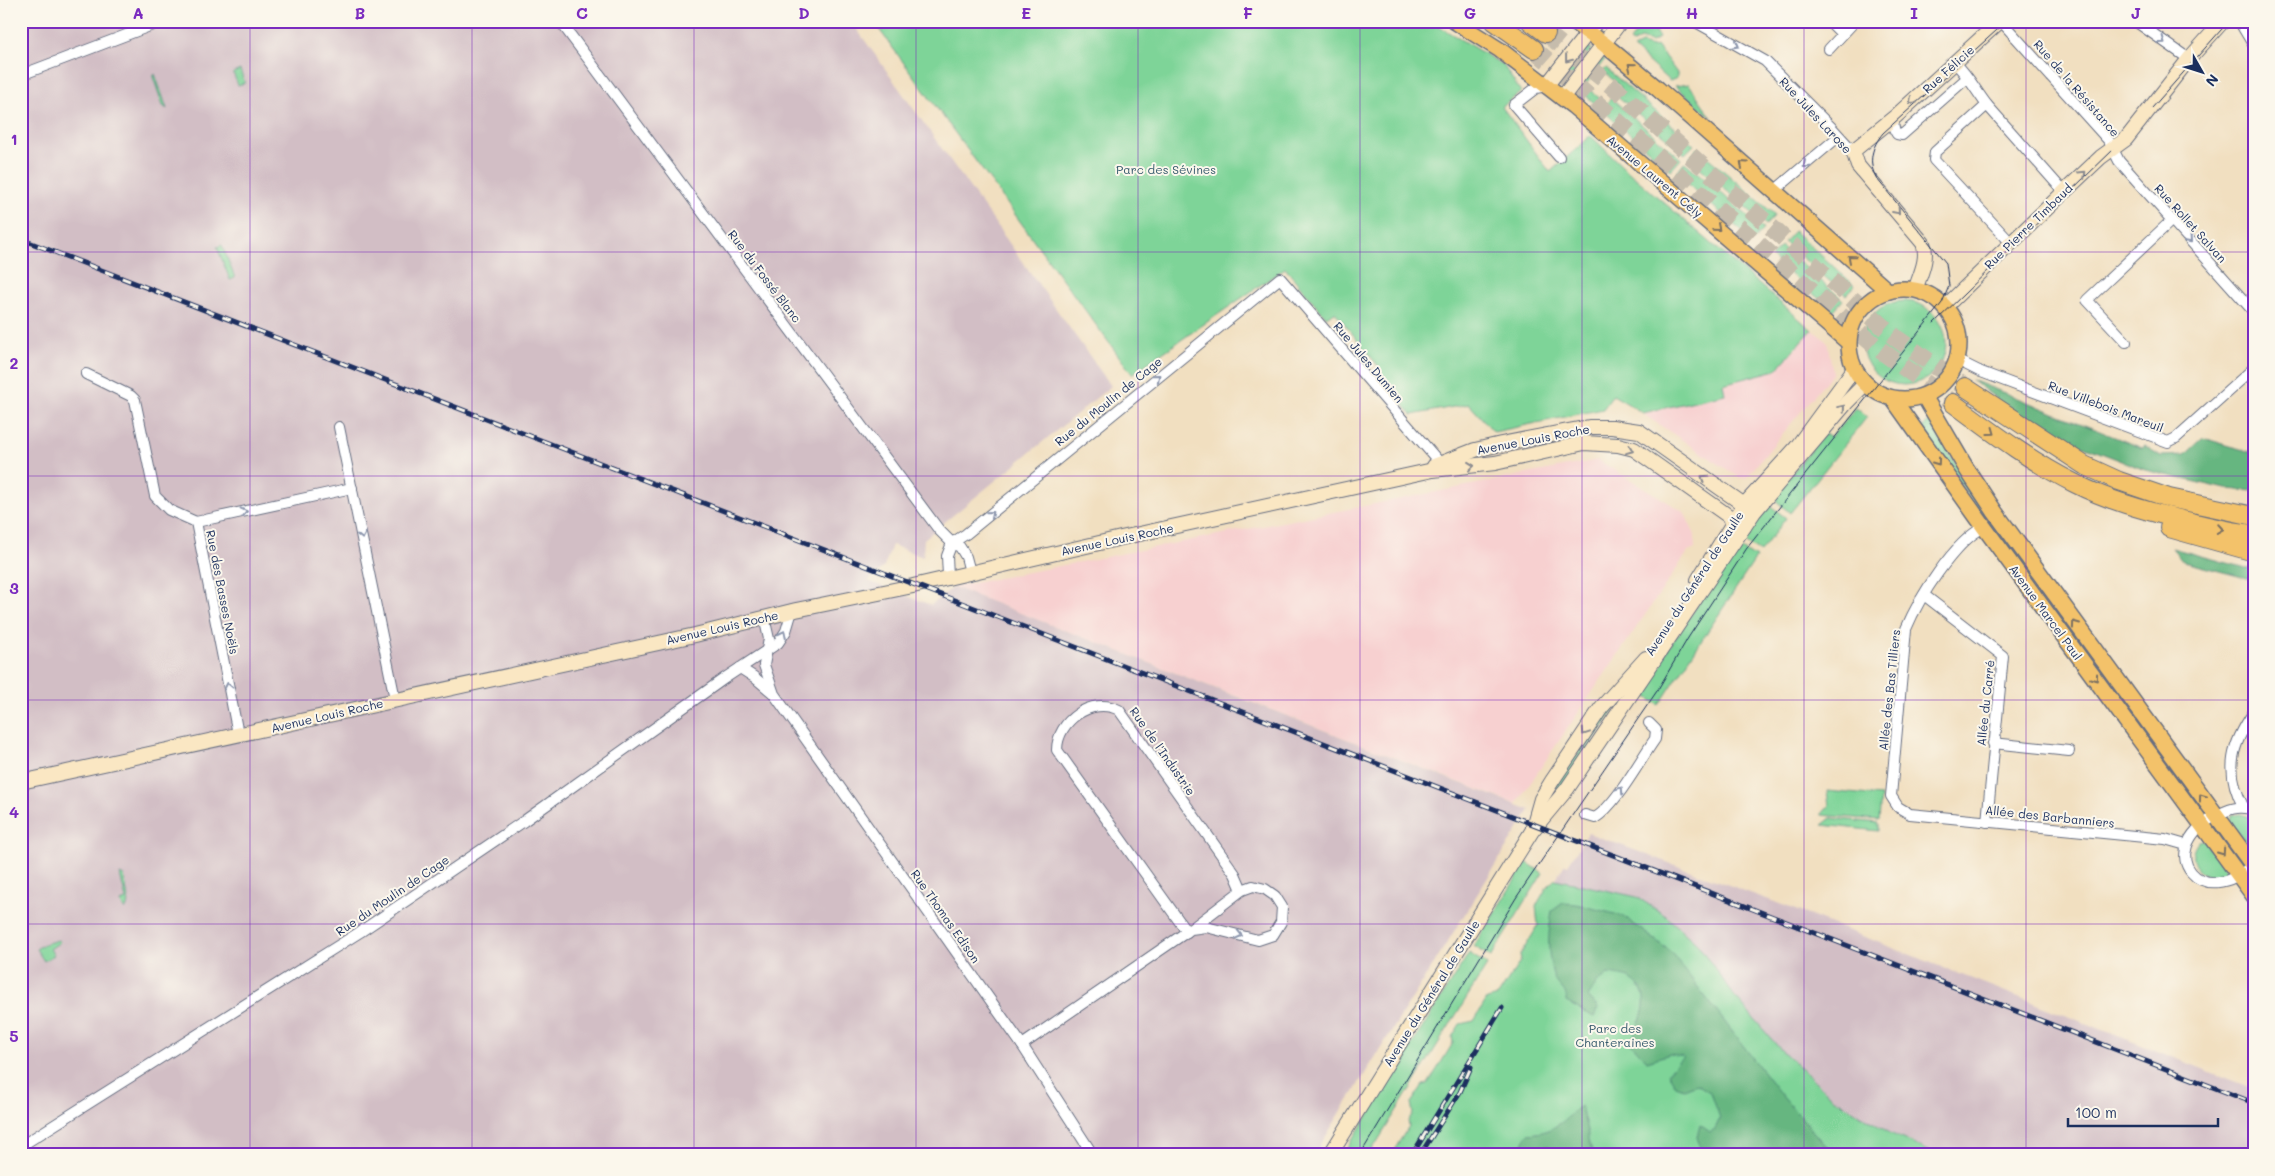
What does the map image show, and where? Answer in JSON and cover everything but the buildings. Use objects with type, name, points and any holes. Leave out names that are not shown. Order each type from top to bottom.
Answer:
[{"type":"highway","points":[[1494,21],[1534,49]]},
{"type":"highway","points":[[1530,21],[1546,33]]},
{"type":"highway","points":[[1965,387],[2046,442],[2084,465],[2119,481],[2169,498],[2254,516]]},
{"type":"highway","points":[[1953,403],[2017,451],[2074,484],[2112,500],[2167,528],[2254,552]]},
{"type":"highway","points":[[2046,442],[2122,474],[2171,489],[2220,500],[2254,504]]},
{"type":"highway","points":[[2112,500],[2211,528],[2254,534]]},
{"type":"main road","name":"Avenue Laurent Cély","points":[[1454,21],[1500,50],[1562,98],[1848,342]]},
{"type":"main road","points":[[1572,21],[1593,27],[1604,44],[1888,290]]},
{"type":"main road","points":[[1562,98],[1621,21]]},
{"type":"main road","name":"Rue Félicie","points":[[1853,152],[1956,63],[2000,21]]},
{"type":"main road","points":[[2190,60],[2223,21]]},
{"type":"main road","points":[[1546,86],[1593,27]]},
{"type":"main road","name":"Rue Pierre Timbaud","points":[[1945,307],[2101,157],[2114,150],[2126,139],[2190,60]]},
{"type":"main road","name":"Rue Jules Larose","points":[[1853,152],[1858,166],[1923,243],[1924,260],[1915,290]]},
{"type":"main road","points":[[1900,288],[1929,294],[1945,307],[1958,330],[1957,360],[1947,378],[1939,387],[1924,396],[1909,399],[1893,399],[1877,393],[1864,384],[1854,369],[1848,342],[1852,325],[1860,310],[1868,301],[1888,290],[1900,288]]},
{"type":"main road","name":"Avenue du Général de Gaulle","points":[[1532,830],[1544,792],[1611,694],[1643,661],[1665,631],[1706,567],[1810,431],[1854,369]]},
{"type":"main road","name":"Avenue du Général de Gaulle","points":[[1749,509],[1864,384]]},
{"type":"main road","name":"Avenue Marcel Paul","points":[[1924,396],[1966,468],[1995,512],[2253,865]]},
{"type":"main road","name":"Avenue Marcel Paul","points":[[1893,399],[1984,527],[2254,896]]},
{"type":"main road","name":"Avenue Louis Roche","points":[[1423,472],[1440,463],[1475,450],[1589,427],[1612,427],[1639,431],[1749,509]]},
{"type":"main road","name":"Avenue Louis Roche","points":[[21,782],[1423,472],[1494,463],[1584,443],[1618,445],[1634,450],[1738,524]]},
{"type":"main road","name":"Avenue du Général de Gaulle","points":[[1330,1155],[1532,830],[1558,800],[1624,704],[1738,524]]},
{"type":"main road","points":[[1611,694],[1624,704]]},
{"type":"main road","points":[[1544,792],[1558,800]]},
{"type":"street","points":[[21,75],[164,21]]},
{"type":"street","name":"Rue du Fossé Blanc","points":[[560,21],[939,530],[952,543],[960,547],[966,557],[970,572]]},
{"type":"street","name":"Rue Jules Larose","points":[[1694,21],[1765,61],[1832,128],[1853,152]]},
{"type":"street","points":[[1829,21],[1842,34]]},
{"type":"street","points":[[1829,49],[1855,21]]},
{"type":"street","name":"Rue de la Résistance","points":[[2000,21],[2098,128],[2114,150]]},
{"type":"street","points":[[2135,21],[2190,60]]},
{"type":"street","points":[[2239,21],[2254,46]]},
{"type":"street","points":[[1956,63],[1987,105],[2064,192]]},
{"type":"street","name":"Rue Félicie","points":[[1896,116],[1892,124],[1897,134],[1902,135],[1967,78]]},
{"type":"street","points":[[1546,86],[1536,88],[1514,105],[1559,157]]},
{"type":"street","points":[[1987,105],[1936,152],[1934,160],[2011,243]]},
{"type":"street","points":[[1773,192],[1838,137]]},
{"type":"street","name":"Rue Rollet Salvan","points":[[2114,150],[2119,161],[2254,312]]},
{"type":"street","points":[[2126,342],[2087,300],[2172,220]]},
{"type":"street","name":"Rue du Moulin de Cage","points":[[952,543],[970,531],[1280,278]]},
{"type":"street","name":"Rue Jules Dumien","points":[[1280,278],[1440,463]]},
{"type":"street","name":"Rue Villebois Mareuil","points":[[1957,360],[1981,372],[2168,442],[2176,438],[2254,368]]},
{"type":"street","points":[[86,374],[131,396],[135,400],[155,496],[169,510],[196,522]]},
{"type":"street","points":[[339,427],[395,699]]},
{"type":"street","name":"Rue des Basses Noëls","points":[[238,734],[196,522],[352,488]]},
{"type":"street","name":"Allée des Bas Tilliers","points":[[1910,814],[1898,807],[1891,796],[1906,629],[1913,612],[1959,544],[1984,527]]},
{"type":"street","points":[[948,576],[947,556],[952,543]]},
{"type":"street","name":"Allée du Carré","points":[[1924,595],[2003,656],[1987,822]]},
{"type":"street","name":"Rue du Moulin de Cage","points":[[21,1146],[120,1085],[428,886],[778,643],[782,638],[792,611]]},
{"type":"street","points":[[764,617],[769,639],[766,650]]},
{"type":"street","name":"Rue Thomas Edison","points":[[766,650],[765,670],[774,694]]},
{"type":"street","name":"Rue Thomas Edison","points":[[740,668],[774,694],[1022,1045],[1089,1152]]},
{"type":"street","name":"Rue de l'Industrie","points":[[1189,930],[1057,750],[1057,741],[1066,725],[1082,711],[1099,704],[1110,705],[1119,710],[1235,874],[1242,890]]},
{"type":"street","points":[[2243,806],[2232,779],[2232,758],[2237,741],[2254,712]]},
{"type":"street","points":[[1585,815],[1595,818],[1604,812],[1613,800],[1654,739],[1656,730],[1649,723]]},
{"type":"street","points":[[1994,743],[2069,751]]},
{"type":"street","points":[[2186,845],[2202,824],[2216,816],[2234,807],[2243,806],[2254,810]]},
{"type":"street","name":"Allée des Barbanniers","points":[[1910,814],[2165,839],[2186,845]]},
{"type":"street","name":"Avenue Marcel Paul","points":[[2186,845],[2185,857],[2188,869],[2195,877],[2205,882],[2214,883],[2239,875],[2253,865]]},
{"type":"street","points":[[1022,1045],[1189,930],[1242,890],[1253,886],[1265,889],[1275,896],[1282,907],[1281,922],[1272,935],[1258,940],[1206,927],[1189,930]]},
{"type":"street","points":[[21,1146],[24,1155]]},
{"type":"shaded area","points":[[21,21],[851,21],[1111,386],[924,539],[923,557],[892,545],[884,567],[868,581],[931,605],[953,587],[1530,810],[1314,1155],[21,1155]]},
{"type":"shaded area","points":[[1812,330],[1827,341],[1833,373],[1746,478],[1740,478],[1643,414],[1725,394],[1723,385],[1776,370]]},
{"type":"shaded area","points":[[1598,460],[1684,512],[1695,535],[1695,549],[1688,552],[1516,804],[953,587]]},
{"type":"shaded area","points":[[1588,833],[1780,904],[2254,1089],[2254,1155],[1936,1155],[1890,1133],[1833,1098],[1781,1050],[1735,997],[1698,945],[1637,897],[1555,880],[1565,864],[1568,865]]},
{"type":"green space","name":"Parc des Sévines","points":[[873,21],[1430,21],[1503,65],[1521,92],[1502,107],[1550,172],[1591,136],[1624,168],[1812,330],[1776,370],[1723,384],[1725,394],[1643,413],[1613,395],[1603,409],[1494,432],[1469,404],[1412,415],[1375,371],[1379,367],[1335,312],[1326,317],[1285,268],[1132,374]]},
{"type":"green space","points":[[1645,22],[1650,23],[1659,38],[1651,42],[1640,39],[1633,43],[1630,41]]},
{"type":"green space","points":[[1641,44],[1652,47],[1657,46],[1677,73],[1677,78],[1670,81],[1667,79],[1633,48]]},
{"type":"green space","points":[[1588,47],[1592,49],[1565,85],[1563,85],[1561,80]]},
{"type":"green space","points":[[1603,58],[1605,59],[1577,96],[1575,92]]},
{"type":"green space","points":[[1606,68],[1694,145],[1685,154],[1615,94],[1621,87],[1603,71]]},
{"type":"green space","points":[[240,70],[245,83],[238,85],[233,73]]},
{"type":"green space","points":[[155,74],[167,109],[163,106],[153,77]]},
{"type":"green space","points":[[1689,84],[1712,118],[1675,86]]},
{"type":"green space","points":[[1589,89],[1606,104],[1611,98],[1681,159],[1671,170],[1585,95]]},
{"type":"green space","points":[[1697,148],[1775,215],[1766,225],[1689,158]]},
{"type":"green space","points":[[1685,162],[1763,229],[1753,241],[1676,174]]},
{"type":"green space","points":[[1794,231],[1855,286],[1846,295],[1784,242]]},
{"type":"green space","points":[[222,245],[235,278],[230,280],[217,247]]},
{"type":"green space","points":[[1781,246],[1843,300],[1833,311],[1771,257]]},
{"type":"green space","points":[[1896,301],[1912,301],[1928,308],[1939,319],[1946,335],[1943,359],[1934,373],[1928,378],[1912,385],[1896,385],[1880,378],[1869,367],[1862,351],[1862,335],[1869,319],[1880,308]]},
{"type":"green space","points":[[1972,380],[2142,448],[2145,446],[2161,456],[2185,455],[2203,438],[2254,453],[2254,491],[2226,489],[2145,470],[2078,444],[2017,415]]},
{"type":"green space","points":[[1856,408],[1867,417],[1790,513],[1772,497],[1825,433],[1831,437]]},
{"type":"green space","points":[[1929,422],[1975,493],[2200,802],[2198,804],[2194,798],[2192,799],[1920,429]]},
{"type":"green space","points":[[1768,504],[1786,518],[1760,552],[1741,540]]},
{"type":"green space","points":[[1737,546],[1756,558],[1659,705],[1639,692]]},
{"type":"green space","points":[[2172,548],[2250,569],[2254,559],[2254,580],[2184,562]]},
{"type":"green space","points":[[1608,707],[1614,710],[1561,789],[1558,790],[1555,787]]},
{"type":"green space","points":[[1827,791],[1881,796],[1879,820],[1821,815],[1829,806]]},
{"type":"green space","points":[[2240,814],[2254,818],[2254,853],[2230,822],[2231,816]]},
{"type":"green space","points":[[1831,818],[1878,823],[1878,831],[1822,825]]},
{"type":"green space","points":[[2204,840],[2228,873],[2211,876],[2204,874],[2194,864],[2194,849],[2199,841]]},
{"type":"green space","points":[[1526,862],[1543,873],[1491,957],[1474,946]]},
{"type":"green space","points":[[120,874],[124,876],[129,903],[125,910],[120,902],[126,900]]},
{"type":"green space","name":"Parc des Chanteraines","points":[[1555,879],[1637,897],[1666,916],[1698,945],[1735,997],[1781,1050],[1833,1098],[1890,1133],[1936,1155],[1391,1155],[1409,1126],[1408,1121],[1413,1113],[1411,1103],[1423,1085],[1428,1084],[1453,1043],[1452,1037],[1460,1024],[1474,1021],[1487,999],[1498,996],[1521,960],[1520,955],[1538,926],[1536,906],[1547,887]]},
{"type":"green space","points":[[1563,903],[1576,904],[1623,916],[1670,951],[1782,1096],[1823,1143],[1839,1155],[1703,1155],[1697,1137],[1700,1125],[1710,1132],[1715,1129],[1720,1118],[1711,1093],[1697,1084],[1684,1089],[1676,1086],[1668,1073],[1683,1056],[1670,1054],[1647,1061],[1631,1043],[1643,1009],[1643,993],[1639,986],[1629,978],[1608,974],[1598,982],[1588,997],[1598,1008],[1594,1017],[1566,1002],[1566,994],[1554,979],[1549,943],[1552,911]]},
{"type":"green space","points":[[58,940],[60,942],[50,949],[54,955],[44,961],[36,949],[44,944]]},
{"type":"green space","points":[[1469,953],[1487,965],[1369,1155],[1343,1155]]},
{"type":"green space","points":[[1581,1106],[1593,1155],[1565,1155],[1546,1145],[1542,1154],[1522,1145],[1528,1134],[1539,1133],[1553,1128]]},
{"type":"tunnel","points":[[1546,33],[1611,85],[1896,338],[1965,387]]},
{"type":"tunnel","points":[[1534,49],[1879,349],[1953,403]]},
{"type":"tram line","points":[[1360,1155],[1516,898],[1657,691],[1688,638],[1747,548],[1942,303],[1949,286],[1946,263],[1877,179],[1872,167],[1872,155],[1876,143],[1883,133],[2007,21]]},
{"type":"tram line","points":[[2152,108],[2229,21]]},
{"type":"tram line","points":[[1934,323],[2114,149]]},
{"type":"railway","points":[[21,239],[2254,1103]]},
{"type":"railway","points":[[1412,1155],[1502,1008]]},
{"type":"railway","points":[[1420,1155],[1460,1092],[1471,1067]]}]
